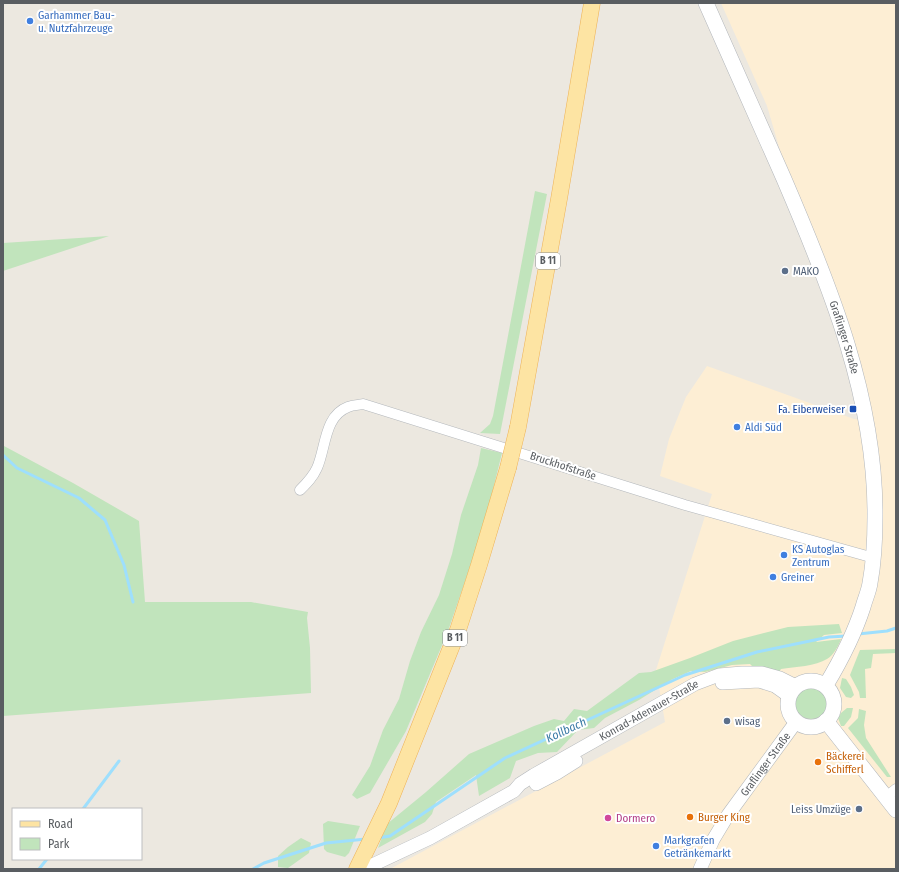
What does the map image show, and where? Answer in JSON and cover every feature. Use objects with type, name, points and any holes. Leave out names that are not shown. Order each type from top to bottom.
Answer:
[{"type":"main road","name":"B 11","points":[[357,869],[389,803],[458,630],[508,468],[518,427],[562,184],[592,3]]},
{"type":"main road","name":"Graflinger Straße","points":[[706,3],[827,282],[844,331],[857,378],[870,439],[876,494],[874,558],[870,584],[850,644],[826,686]]},
{"type":"main road","points":[[810,680],[819,682],[826,686],[831,692],[834,708],[826,721],[819,726],[811,727],[803,726],[796,722],[791,716],[788,708],[792,691],[803,682],[810,680]]},
{"type":"main road","points":[[826,721],[891,793],[896,810]]},
{"type":"street","name":"Bruckhofstraße","points":[[300,490],[308,483],[317,467],[332,420],[339,412],[348,407],[364,404],[685,505],[874,558]]},
{"type":"street","name":"Konrad-Adenauer-Straße","points":[[364,869],[430,838],[514,791],[520,784],[534,775],[695,684],[719,675],[762,673],[780,678],[792,691]]},
{"type":"street","name":"Graflinger Straße","points":[[700,869],[713,840],[728,815],[796,722]]},
{"type":"shaded area","points":[[721,3],[896,3],[896,869],[390,869],[665,722],[656,670],[712,494],[660,476],[669,439],[686,397],[707,366],[854,419],[873,420],[848,321],[789,181],[767,106]]},
{"type":"green space","points":[[535,191],[547,194],[500,434],[480,433],[490,424],[493,416]]},
{"type":"green space","points":[[109,236],[3,271],[3,243]]},
{"type":"green space","points":[[3,443],[4,446],[139,521],[145,602],[251,602],[308,612],[307,618],[310,648],[311,693],[3,716]]},
{"type":"green space","points":[[481,448],[502,453],[484,526],[448,631],[406,731],[370,793],[357,799],[352,795],[370,766],[383,730],[399,699],[410,661],[421,632],[439,595],[452,554],[461,515],[478,465]]},
{"type":"green space","points":[[839,624],[842,633],[824,635],[816,642],[841,639],[834,653],[829,658],[805,666],[781,669],[779,672],[754,668],[750,664],[732,665],[705,672],[691,671],[671,680],[639,700],[605,718],[594,728],[578,730],[557,752],[538,753],[516,761],[510,778],[479,796],[476,775],[436,802],[432,814],[425,822],[378,848],[387,824],[469,754],[554,719],[564,721],[574,709],[587,711],[639,673],[651,672],[733,641],[788,627]]},
{"type":"green space","points":[[896,649],[896,653],[873,654],[871,668],[865,669],[866,698],[860,698],[859,692],[850,675],[860,650]]},
{"type":"green space","points":[[842,678],[846,679],[851,687],[854,695],[851,698],[846,697],[840,688]]},
{"type":"green space","points":[[808,685],[814,685],[818,686],[825,692],[828,702],[827,709],[821,716],[814,719],[808,719],[804,718],[797,712],[794,705],[794,699],[795,695],[801,688]]},
{"type":"green space","points":[[847,708],[853,708],[851,717],[844,726],[841,726],[838,718]]},
{"type":"green space","points":[[859,709],[866,711],[864,725],[866,738],[891,777],[887,777],[848,728],[858,718]]},
{"type":"green space","points":[[328,821],[360,826],[349,853],[345,857],[327,852],[324,849],[323,824]]},
{"type":"green space","points":[[301,838],[311,843],[309,853],[288,868],[278,867],[278,856]]},
{"type":"waterway","points":[[3,455],[17,468],[79,498],[105,520],[124,565],[133,602]]},
{"type":"waterway","name":"Kollbach","points":[[858,634],[887,631],[896,628]]},
{"type":"waterway","name":"Kollbach","points":[[378,838],[390,836],[505,758],[685,675],[757,652],[829,637],[847,636]]},
{"type":"waterway","points":[[84,808],[119,761]]},
{"type":"waterway","name":"Kollbach","points":[[253,869],[264,863],[326,843],[366,839]]},
{"type":"waterway","points":[[39,869],[46,860]]},
{"type":"place","name":"Garhammer Bau- u. Nutzfahrzeuge","points":[[30,21]]},
{"type":"place","name":"MAKO","points":[[785,271]]},
{"type":"place","name":"Fa. Eiberweiser","points":[[853,409]]},
{"type":"place","name":"Aldi Süd","points":[[737,427]]},
{"type":"place","name":"KS Autoglas Zentrum","points":[[784,555]]},
{"type":"place","name":"Greiner","points":[[773,577]]},
{"type":"place","name":"wisag","points":[[727,721]]},
{"type":"place","name":"Bäckerei Schifferl","points":[[818,762]]},
{"type":"place","name":"Leiss Umzüge","points":[[859,809]]},
{"type":"place","name":"Burger King","points":[[690,817]]},
{"type":"place","name":"Dormero","points":[[608,818]]},
{"type":"place","name":"Markgrafen Getränkemarkt","points":[[656,846]]}]
